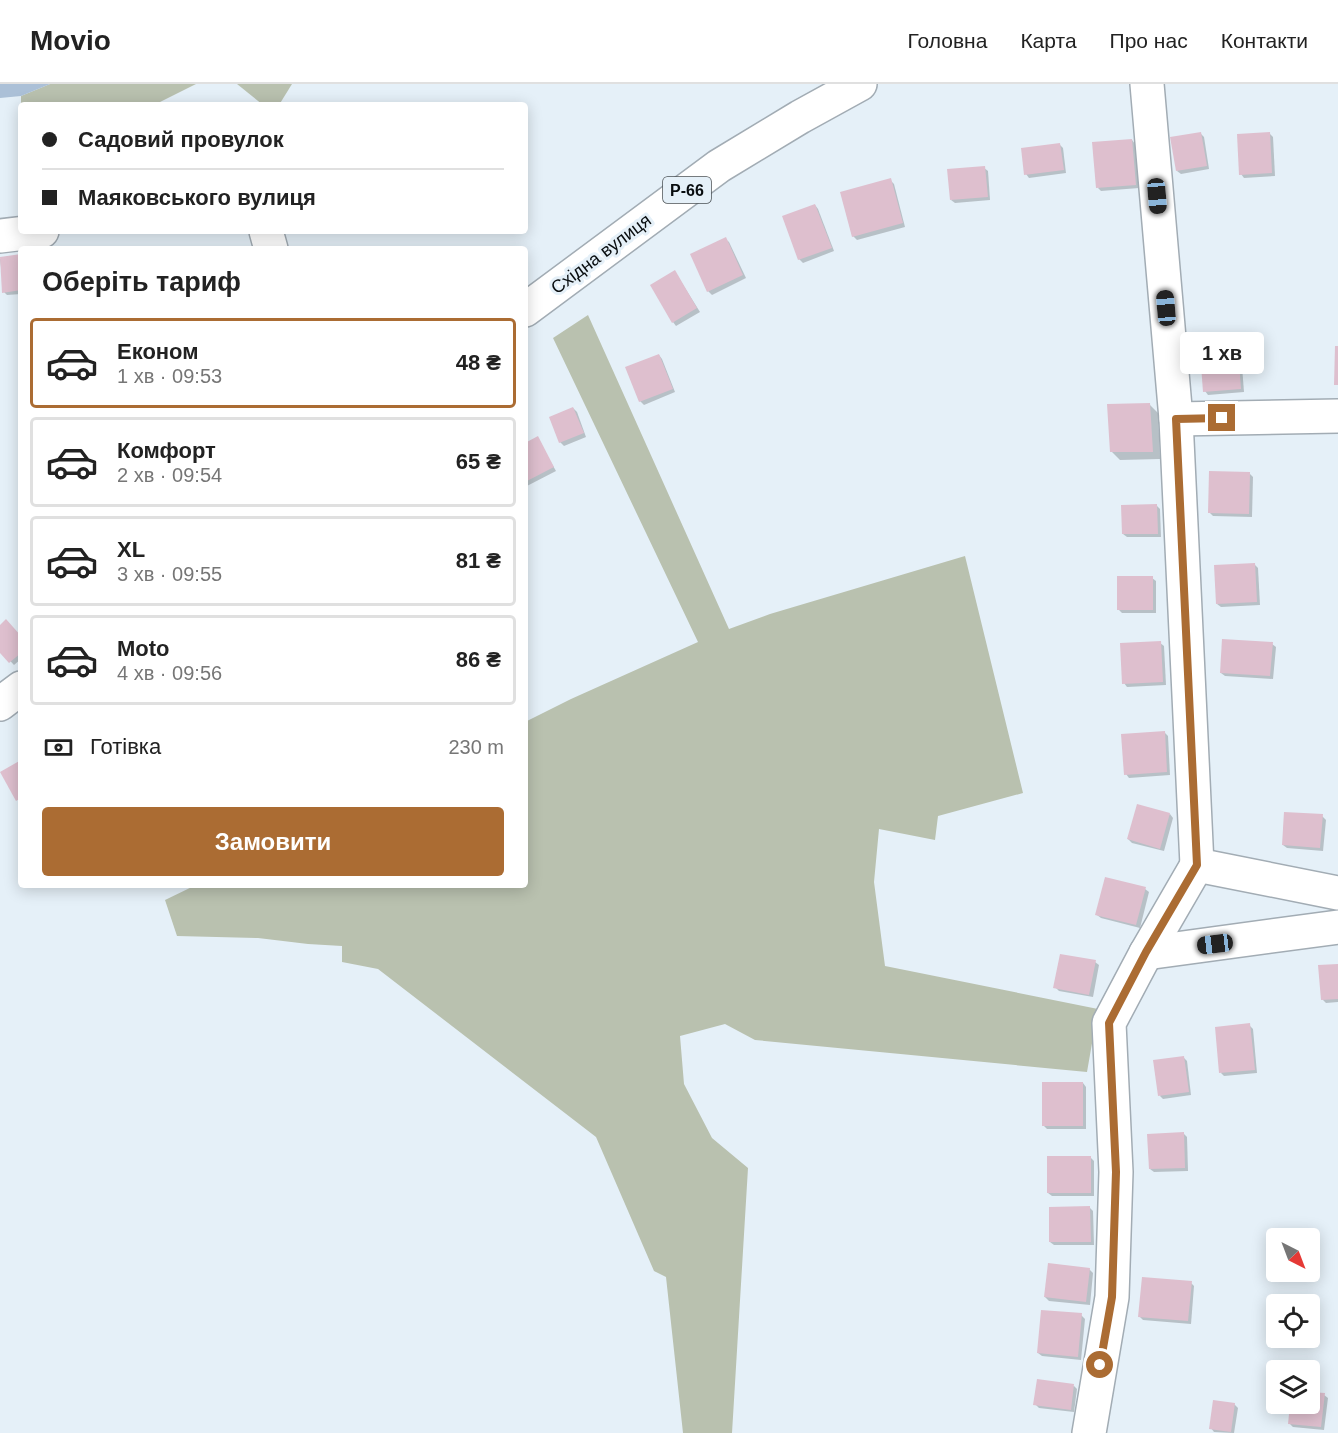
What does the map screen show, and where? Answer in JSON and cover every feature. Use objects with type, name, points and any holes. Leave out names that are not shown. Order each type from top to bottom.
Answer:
[{"type":"street","name":"Східна вулиця","points":[[528,308],[719,166],[860,84]]},
{"type":"street","points":[[1089,1433],[1112,1297],[1116,1172],[1109,1023],[1146,952],[1197,865],[1176,419],[1147,84]]},
{"type":"street","points":[[0,236],[18,234]]},
{"type":"street","points":[[1176,419],[1338,416]]},
{"type":"street","points":[[0,704],[18,690]]},
{"type":"street","points":[[1197,865],[1338,893]]},
{"type":"street","points":[[1146,952],[1338,927]]},
{"type":"green space","points":[[50,84],[196,84],[160,102],[21,102],[21,96]]},
{"type":"green space","points":[[237,84],[292,84],[281,102],[259,102]]},
{"type":"green space","points":[[588,315],[729,629],[770,614],[965,556],[1023,793],[938,816],[935,840],[879,829],[874,882],[885,966],[1098,1009],[1087,1072],[755,1040],[725,1024],[680,1036],[684,1084],[712,1138],[748,1168],[732,1433],[683,1433],[666,1277],[654,1271],[596,1137],[378,969],[342,962],[342,946],[258,938],[177,936],[165,900],[190,888],[528,888],[528,720],[698,642],[553,338]]},
{"type":"water","points":[[0,84],[50,84],[21,96],[0,98]]},
{"type":"building","points":[[1201,132],[1207,166],[1176,171],[1170,137]]},
{"type":"building","points":[[1270,132],[1272,173],[1239,175],[1237,134]]},
{"type":"building","points":[[1132,139],[1136,185],[1096,188],[1092,142]]},
{"type":"building","points":[[1060,143],[1064,170],[1024,175],[1021,148]]},
{"type":"building","points":[[985,166],[988,197],[950,200],[947,169]]},
{"type":"building","points":[[891,178],[903,223],[852,237],[840,192]]},
{"type":"building","points":[[815,204],[832,248],[798,260],[782,216]]},
{"type":"building","points":[[726,237],[743,275],[707,292],[690,254]]},
{"type":"building","points":[[18,254],[18,290],[2,293],[0,257]]},
{"type":"building","points":[[675,270],[697,308],[672,323],[650,285]]},
{"type":"building","points":[[1335,346],[1338,346],[1338,385],[1334,385]]},
{"type":"building","points":[[1238,348],[1241,389],[1203,392],[1200,351]]},
{"type":"building","points":[[659,354],[673,389],[639,402],[625,367]]},
{"type":"building","points":[[1150,403],[1153,452],[1110,452],[1107,404]]},
{"type":"building","points":[[573,407],[584,433],[559,443],[549,417]]},
{"type":"building","points":[[538,436],[554,467],[528,480],[528,441]]},
{"type":"building","points":[[1209,471],[1250,472],[1249,514],[1208,513]]},
{"type":"building","points":[[1157,504],[1158,534],[1122,534],[1121,505]]},
{"type":"building","points":[[1255,563],[1257,602],[1216,604],[1214,565]]},
{"type":"building","points":[[1117,576],[1153,576],[1153,610],[1117,610]]},
{"type":"building","points":[[6,619],[18,633],[18,656],[9,663],[0,653],[0,625]]},
{"type":"building","points":[[1222,639],[1273,642],[1270,676],[1220,673]]},
{"type":"building","points":[[1161,641],[1163,682],[1122,684],[1120,643]]},
{"type":"building","points":[[1165,731],[1167,772],[1124,775],[1121,734]]},
{"type":"building","points":[[18,762],[18,800],[16,801],[0,772]]},
{"type":"building","points":[[1137,804],[1170,813],[1160,849],[1127,839]]},
{"type":"building","points":[[1284,812],[1323,814],[1320,848],[1282,845]]},
{"type":"building","points":[[1105,877],[1146,887],[1136,925],[1095,915]]},
{"type":"building","points":[[1060,954],[1096,960],[1089,995],[1053,988]]},
{"type":"building","points":[[1338,964],[1338,999],[1321,1000],[1318,965]]},
{"type":"building","points":[[1250,1023],[1255,1070],[1219,1073],[1215,1027]]},
{"type":"building","points":[[1184,1056],[1189,1092],[1158,1096],[1153,1060]]},
{"type":"building","points":[[1042,1082],[1083,1082],[1083,1126],[1042,1126]]},
{"type":"building","points":[[1184,1132],[1185,1168],[1149,1169],[1147,1134]]},
{"type":"building","points":[[1047,1156],[1091,1156],[1091,1193],[1047,1193]]},
{"type":"building","points":[[1090,1206],[1091,1242],[1049,1242],[1049,1207]]},
{"type":"building","points":[[1048,1263],[1090,1268],[1086,1302],[1044,1297]]},
{"type":"building","points":[[1142,1277],[1192,1281],[1188,1321],[1138,1317]]},
{"type":"building","points":[[1041,1310],[1082,1313],[1078,1357],[1037,1353]]},
{"type":"building","points":[[1037,1379],[1074,1384],[1071,1410],[1033,1405]]},
{"type":"building","points":[[1320,1393],[1325,1393],[1321,1427],[1288,1424],[1289,1414],[1320,1414]]},
{"type":"building","points":[[1213,1400],[1235,1403],[1231,1432],[1209,1429]]},
{"type":"route","points":[[1100,1365],[1112,1297],[1116,1172],[1109,1023],[1146,952],[1197,865],[1176,419],[1222,418]]}]
